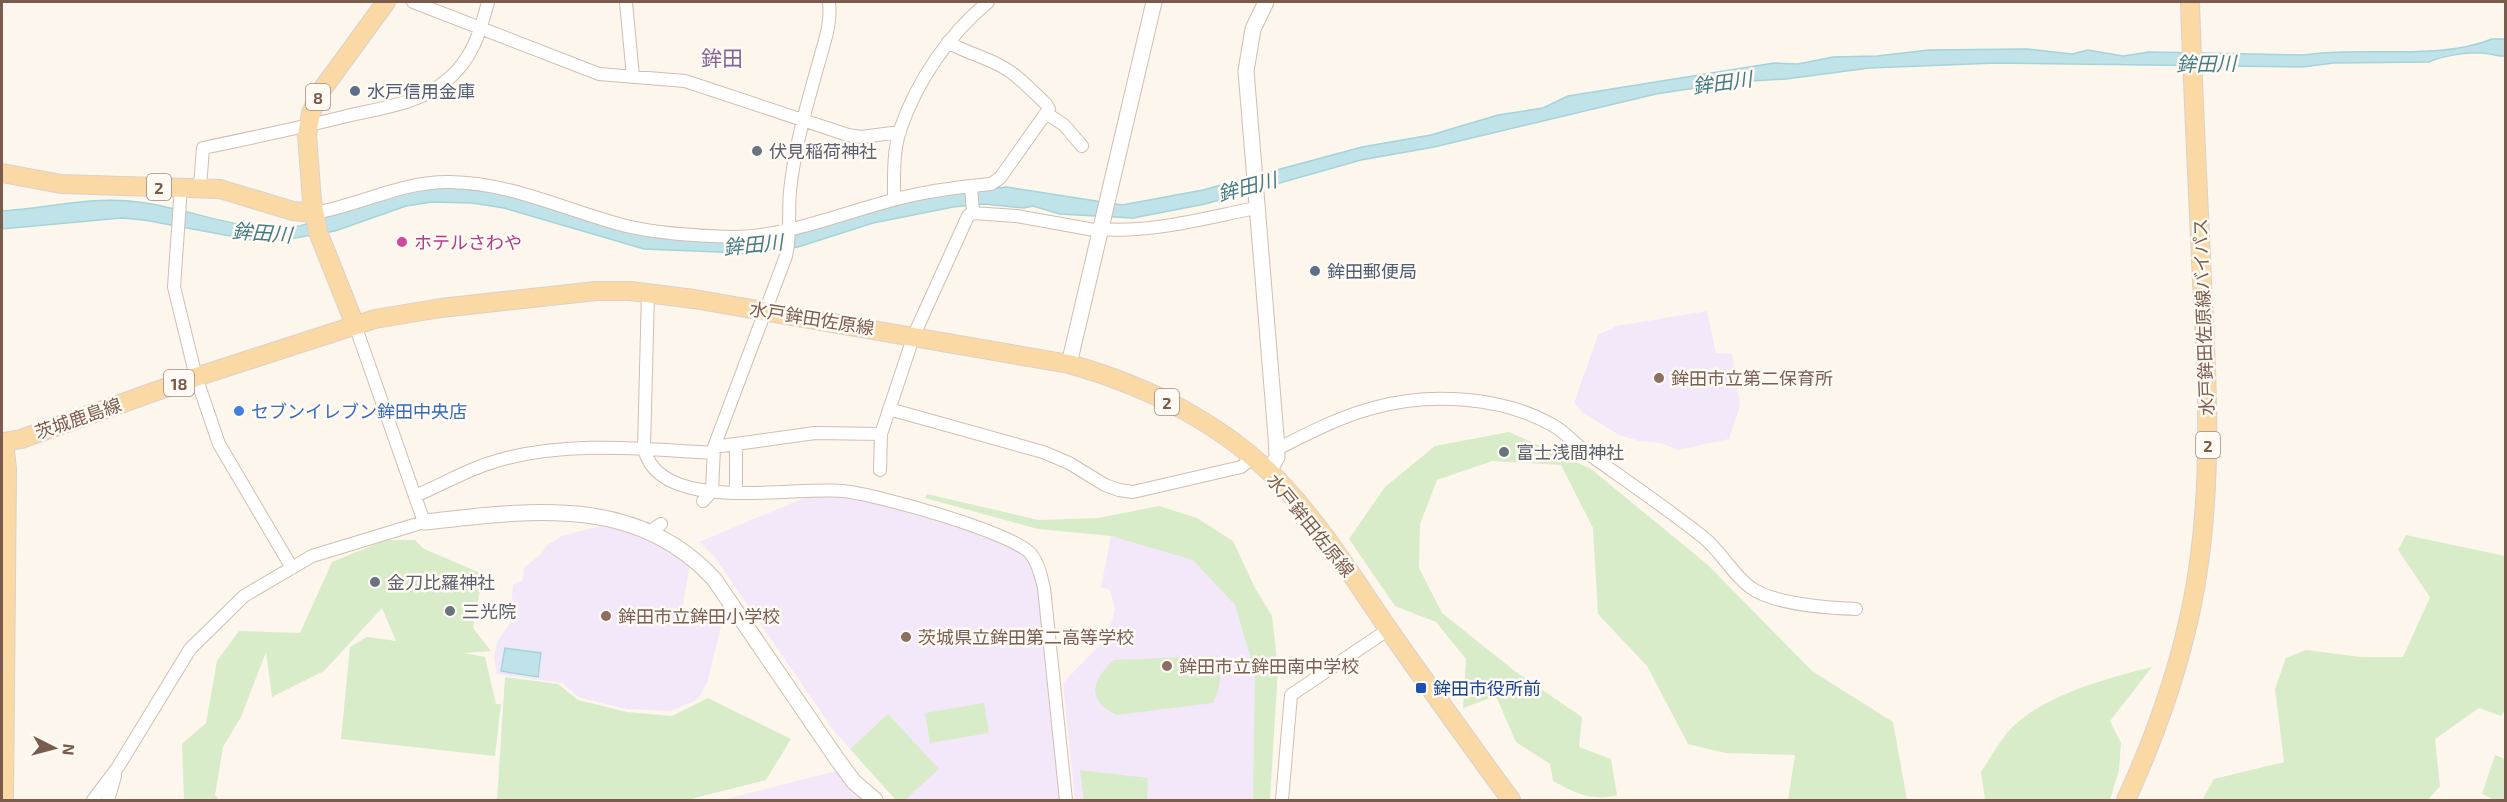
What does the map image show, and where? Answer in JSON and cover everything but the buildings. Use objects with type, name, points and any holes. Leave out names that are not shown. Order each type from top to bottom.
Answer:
[{"type":"main road","name":"8","points":[[315,217],[307,143],[308,126],[321,91],[386,2]]},
{"type":"main road","name":"水戸鉾田佐原線バイパス","points":[[2126,801],[2159,719],[2181,648],[2199,564],[2205,512],[2208,462],[2206,372],[2190,2]]},
{"type":"main road","name":"2","points":[[2,173],[61,184],[181,196],[200,187],[232,192],[315,217]]},
{"type":"main road","points":[[315,217],[320,239],[355,325]]},
{"type":"main road","name":"水戸鉾田佐原線","points":[[355,325],[375,319],[441,308],[609,290],[648,293],[765,310],[914,336],[1069,364],[1124,381],[1159,397],[1198,420],[1253,457],[1269,472],[1328,541],[1511,801]]},
{"type":"main road","name":"茨城鹿島線","points":[[4,801],[4,576],[7,469],[2,438],[21,439],[196,377],[355,325]]},
{"type":"street","points":[[413,2],[599,74],[685,81],[861,137],[900,132]]},
{"type":"street","points":[[200,187],[203,148],[308,126],[414,100],[430,93],[448,80],[467,58],[481,27],[488,2]]},
{"type":"street","points":[[626,2],[633,76]]},
{"type":"street","points":[[707,496],[713,450],[786,256],[790,230],[790,192],[802,120],[829,26],[829,2]]},
{"type":"street","points":[[894,199],[900,132],[914,99],[948,42],[988,2]]},
{"type":"street","points":[[1069,364],[1154,2]]},
{"type":"street","points":[[1266,2],[1252,29],[1246,71],[1277,449],[1275,463],[1269,472]]},
{"type":"street","points":[[315,217],[420,182],[476,183],[534,196],[625,226],[650,231],[735,237],[790,230],[894,199],[991,184],[1000,178],[1049,109],[1015,75],[948,42]]},
{"type":"street","points":[[1046,112],[1064,125],[1082,146]]},
{"type":"street","points":[[880,470],[881,434],[889,409],[914,336],[962,224],[972,212],[971,188]]},
{"type":"street","points":[[181,196],[174,287],[196,377],[219,444],[292,568]]},
{"type":"street","points":[[972,212],[1128,231],[1159,228],[1256,206]]},
{"type":"street","points":[[648,293],[644,448],[646,459],[663,478],[707,496],[736,492],[829,490],[864,495],[975,527],[1002,537],[1031,554],[1040,571],[1044,588],[1066,801]]},
{"type":"street","points":[[355,325],[424,522]]},
{"type":"street","points":[[1277,449],[1319,428],[1373,408],[1425,399],[1468,400],[1496,405],[1556,427],[1582,450],[1711,543],[1750,588],[1799,603],[1856,609]]},
{"type":"street","points":[[889,409],[1043,452],[1069,463],[1105,485],[1133,492],[1241,467],[1253,457]]},
{"type":"street","points":[[415,496],[488,464],[521,456],[577,449],[713,450],[736,444],[815,434],[881,434]]},
{"type":"street","points":[[736,444],[736,492]]},
{"type":"street","points":[[93,801],[118,766],[190,649],[244,596],[312,555],[424,522],[563,511],[655,528],[689,555],[714,579],[854,783],[874,801]]},
{"type":"street","points":[[1282,801],[1292,695],[1389,629]]},
{"type":"street","points":[[108,801],[118,766]]},
{"type":"shaded area","name":"鉾田市立第二保育所","points":[[1707,311],[1716,353],[1732,354],[1740,406],[1729,439],[1678,450],[1661,443],[1639,441],[1619,435],[1582,412],[1574,403],[1598,335],[1617,326]]},
{"type":"shaded area","name":"茨城県立鉾田第二高等学校","points":[[814,494],[854,497],[979,534],[1012,548],[1029,561],[1035,573],[1049,670],[1062,800],[896,800],[834,731],[714,556],[699,542]]},
{"type":"shaded area","name":"鉾田市立鉾田小学校","points":[[609,524],[650,539],[690,563],[682,610],[722,623],[707,683],[695,701],[670,711],[625,709],[578,697],[562,683],[497,674],[494,656],[497,642],[510,623],[513,585],[523,580],[524,568],[541,554],[547,545],[562,536]]},
{"type":"shaded area","name":"鉾田市立鉾田南中学校","points":[[1111,536],[1179,552],[1210,568],[1231,595],[1247,630],[1261,699],[1253,800],[1075,800],[1063,683],[1107,637],[1115,610],[1110,590],[1101,587]]},
{"type":"shaded area","points":[[837,771],[866,800],[722,800]]},
{"type":"green space","points":[[1509,432],[1591,469],[1708,565],[1812,671],[1893,722],[1907,800],[1788,800],[1795,755],[1725,753],[1688,744],[1647,666],[1598,614],[1593,528],[1561,465],[1492,461],[1437,480],[1420,524],[1419,568],[1442,613],[1516,672],[1582,717],[1579,747],[1611,759],[1617,795],[1593,797],[1553,781],[1550,764],[1516,742],[1496,696],[1463,708],[1466,659],[1436,622],[1395,606],[1349,539],[1385,487],[1435,446]]},
{"type":"green space","points":[[927,494],[1039,520],[1098,518],[1159,506],[1197,518],[1233,541],[1255,588],[1272,616],[1278,669],[1270,800],[1253,800],[1255,673],[1235,605],[1193,560],[1111,536],[1038,529],[925,498]]},
{"type":"green space","points":[[2406,535],[2505,556],[2505,710],[2501,716],[2479,708],[2435,739],[2440,786],[2428,800],[2202,800],[2214,779],[2284,762],[2275,689],[2286,658],[2306,650],[2361,657],[2403,657],[2430,597],[2398,550]]},
{"type":"green space","points":[[386,540],[415,540],[424,549],[483,574],[473,628],[491,651],[464,653],[485,657],[496,704],[501,704],[495,756],[341,739],[350,647],[367,637],[396,641],[382,608],[324,671],[272,697],[266,652],[241,717],[223,747],[215,795],[219,800],[184,800],[182,744],[206,723],[217,661],[239,631],[300,633],[332,562]]},
{"type":"green space","points":[[1213,656],[1219,668],[1220,679],[1213,703],[1117,715],[1100,703],[1096,697],[1095,690],[1100,675],[1114,660]]},
{"type":"green space","points":[[2152,667],[2110,721],[2121,743],[2119,770],[2110,800],[1985,800],[1981,772],[2003,738],[2020,720],[2054,699],[2094,683]]},
{"type":"green space","points":[[505,677],[558,684],[578,700],[627,712],[672,716],[708,698],[791,739],[766,780],[687,800],[497,800]]},
{"type":"green space","points":[[984,703],[989,733],[930,743],[925,713]]},
{"type":"green space","points":[[888,714],[939,769],[905,800],[896,800],[850,749]]},
{"type":"green space","points":[[2495,755],[2505,759],[2505,800],[2495,800],[2482,794]]},
{"type":"green space","points":[[1080,770],[1148,778],[1147,800],[1084,800]]},
{"type":"water","name":"鉾田川","points":[[2492,39],[2505,39],[2505,56],[2469,53],[2447,56],[2429,62],[2333,63],[2303,67],[1996,63],[1869,68],[1786,79],[1734,82],[1656,94],[1434,147],[1361,160],[1205,204],[1133,218],[1060,214],[1033,206],[1024,208],[985,204],[953,207],[873,223],[798,247],[743,253],[644,249],[504,208],[472,203],[432,202],[406,206],[335,231],[283,240],[252,240],[144,220],[121,218],[2,229],[2,211],[113,200],[173,208],[255,227],[300,226],[410,190],[435,186],[501,193],[724,243],[928,194],[1007,187],[1122,205],[1203,190],[1362,147],[1431,135],[1498,115],[1543,108],[1568,96],[1774,63],[1798,64],[1833,57],[1877,56],[1929,50],[2027,49],[2072,54],[2088,50],[2123,56],[2149,52],[2304,55],[2425,51],[2471,46]]},
{"type":"water","points":[[505,648],[541,653],[538,677],[501,671]]},
{"type":"place","name":"水戸信用金庫","points":[[355,91]]},
{"type":"place","name":"伏見稲荷神社","points":[[757,151]]},
{"type":"place","name":"ホテルさわや","points":[[402,242]]},
{"type":"place","name":"鉾田郵便局","points":[[1315,271]]},
{"type":"place","name":"鉾田市立第二保育所","points":[[1659,378]]},
{"type":"place","name":"セブンイレブン鉾田中央店","points":[[239,411]]},
{"type":"place","name":"富士浅間神社","points":[[1504,452]]},
{"type":"place","name":"金刀比羅神社","points":[[375,582]]},
{"type":"place","name":"三光院","points":[[450,611]]},
{"type":"place","name":"鉾田市立鉾田小学校","points":[[606,616]]},
{"type":"place","name":"茨城県立鉾田第二高等学校","points":[[906,637]]},
{"type":"place","name":"鉾田市立鉾田南中学校","points":[[1167,666]]},
{"type":"place","name":"鉾田市役所前","points":[[1421,688]]},
{"type":"district","name":"鉾田","points":[[722,57]]}]
